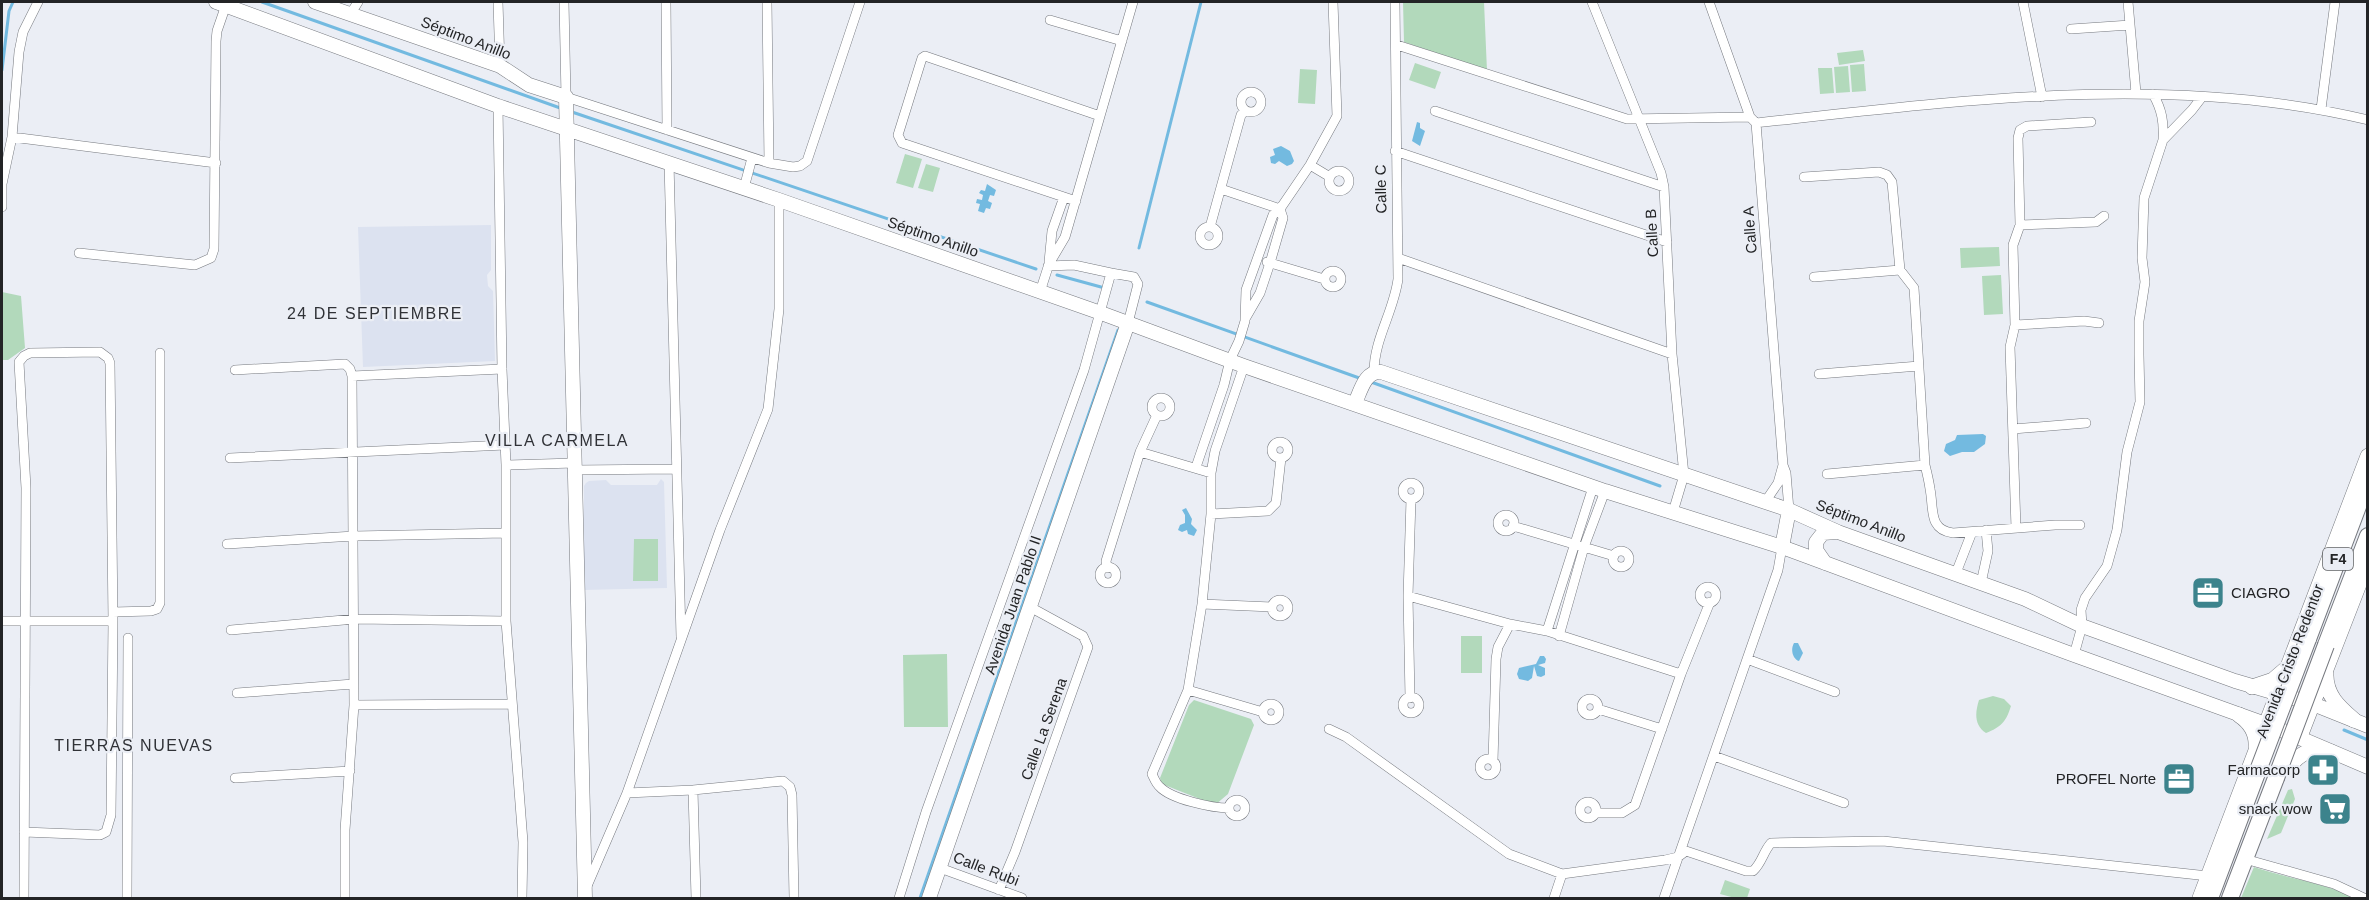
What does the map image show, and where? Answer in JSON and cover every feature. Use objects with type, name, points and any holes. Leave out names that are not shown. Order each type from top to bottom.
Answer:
[{"type":"highway","name":"Avenida Cristo Redentor","points":[[2210,898],[2367,480]]},
{"type":"highway","name":"Avenida Cristo Redentor","points":[[2230,898],[2282,774],[2326,645],[2367,536]]},
{"type":"main road","name":"Séptimo Anillo","points":[[315,2],[355,7],[500,66],[566,113],[669,162],[747,178],[779,200],[1599,489],[1782,547],[2074,656],[2266,724],[2297,744],[2331,752],[2367,767]]},
{"type":"main road","name":"Séptimo Anillo","points":[[221,3],[498,106],[566,113]]},
{"type":"main road","points":[[566,113],[585,894]]},
{"type":"main road","name":"Avenida Juan Pablo II","points":[[929,898],[1128,323]]},
{"type":"main road","name":"Séptimo Anillo","points":[[1369,376],[1388,374],[1789,510],[1838,532],[2025,599],[2082,626],[2252,687],[2282,681]]},
{"type":"main road","points":[[1355,403],[1369,376]]},
{"type":"main road","name":"Avenida Cristo Redentor","points":[[2200,898],[2367,456]]},
{"type":"main road","points":[[1782,547],[1789,510]]},
{"type":"main road","points":[[1825,563],[1816,550],[1817,538],[1823,533],[1838,532]]},
{"type":"main road","name":"Avenida Cristo Redentor","points":[[2238,898],[2282,774],[2297,744],[2367,561]]},
{"type":"main road","points":[[2326,670],[2327,686],[2333,700],[2361,723]]},
{"type":"main road","points":[[2252,687],[2273,680],[2282,681],[2293,695],[2315,698],[2361,723]]},
{"type":"main road","points":[[2239,714],[2250,725],[2258,745]]},
{"type":"main road","points":[[2258,745],[2268,734],[2277,733],[2297,744]]},
{"type":"main road","points":[[2282,774],[2303,753],[2321,750],[2331,752]]},
{"type":"street","points":[[2,207],[4,166],[12,137],[23,32],[38,2]]},
{"type":"street","points":[[498,2],[500,66]]},
{"type":"street","points":[[564,2],[566,113]]},
{"type":"street","points":[[666,2],[667,130]]},
{"type":"street","points":[[767,2],[769,163]]},
{"type":"street","name":"Séptimo Anillo","points":[[566,113],[667,130],[769,163],[800,166],[807,161],[860,2]]},
{"type":"street","points":[[1048,265],[1062,245],[1133,2]]},
{"type":"street","points":[[1229,808],[1204,806],[1167,792],[1160,788],[1152,774],[1188,690],[1202,604],[1211,514],[1211,473],[1237,363],[1239,341],[1244,323],[1246,290],[1273,215],[1280,210],[1310,165],[1337,116],[1334,2]]},
{"type":"street","name":"Calle C","points":[[1369,376],[1396,290],[1398,258],[1395,2]]},
{"type":"street","name":"Calle B","points":[[1592,2],[1661,173],[1664,187],[1672,354],[1684,475]]},
{"type":"street","name":"Calle A","points":[[1708,2],[1753,120],[1783,465],[1786,473],[1789,510]]},
{"type":"street","points":[[2023,2],[2042,97]]},
{"type":"street","points":[[2128,2],[2136,93]]},
{"type":"street","points":[[2321,108],[2335,2]]},
{"type":"street","points":[[79,253],[195,265],[211,258],[214,249],[216,163],[216,31],[221,3]]},
{"type":"street","points":[[1050,20],[1122,41]]},
{"type":"street","points":[[2071,29],[2130,25]]},
{"type":"street","points":[[1396,45],[1617,116],[1638,120],[1753,120],[2042,97],[2136,93],[2321,108],[2367,120]]},
{"type":"street","points":[[1076,201],[900,141],[898,135],[922,58],[929,56],[1100,116]]},
{"type":"street","points":[[2074,656],[2082,626],[2081,610],[2085,598],[2107,566],[2117,530],[2127,452],[2140,402],[2139,321],[2145,282],[2142,258],[2142,213],[2150,176],[2163,140],[2164,122],[2153,94]]},
{"type":"street","points":[[2163,140],[2202,97]]},
{"type":"street","points":[[498,106],[501,369],[506,465],[506,621],[523,842],[522,898]]},
{"type":"street","points":[[1210,227],[1241,115],[1245,111]]},
{"type":"street","points":[[1435,111],[1664,187]]},
{"type":"street","points":[[2016,528],[2010,347],[2015,325],[2013,245],[2020,225],[2017,151],[2020,130],[2027,126],[2040,124],[2091,122]]},
{"type":"street","points":[[12,137],[216,163]]},
{"type":"street","points":[[1395,151],[1667,242]]},
{"type":"street","points":[[747,178],[752,158]]},
{"type":"street","points":[[669,162],[681,642]]},
{"type":"street","points":[[1310,165],[1330,177]]},
{"type":"street","points":[[1804,177],[1879,172],[1890,177],[1892,182],[1900,270],[1914,288],[1925,465],[1936,525],[1947,532],[2080,525]]},
{"type":"street","points":[[1221,189],[1280,210],[1283,218],[1260,293],[1244,323]]},
{"type":"street","points":[[1040,292],[1048,265],[1052,231],[1064,196]]},
{"type":"street","points":[[585,894],[627,793],[720,530],[768,409],[778,309],[779,200]]},
{"type":"street","points":[[2020,225],[2096,222],[2104,216]]},
{"type":"street","points":[[1398,258],[1672,354]]},
{"type":"street","points":[[1256,259],[1324,279]]},
{"type":"street","points":[[1048,265],[1074,265],[1137,280],[1128,323]]},
{"type":"street","points":[[1814,277],[1900,270]]},
{"type":"street","points":[[899,898],[926,812],[1084,370],[1110,273]]},
{"type":"street","points":[[2015,325],[2084,321],[2099,323]]},
{"type":"street","points":[[24,832],[100,835],[106,832],[111,816],[113,616],[110,363],[104,355],[94,351],[30,353],[19,362],[26,488],[25,621],[24,832],[24,898]]},
{"type":"street","points":[[2,621],[113,616],[157,609],[160,603],[160,353]]},
{"type":"street","points":[[1196,467],[1225,384],[1237,363]]},
{"type":"street","points":[[235,370],[345,364],[352,376],[354,705],[345,830],[345,898]]},
{"type":"street","points":[[1819,374],[1919,366]]},
{"type":"street","points":[[352,376],[501,369]]},
{"type":"street","points":[[1107,568],[1106,561],[1140,452],[1158,415]]},
{"type":"street","points":[[2013,429],[2086,423]]},
{"type":"street","points":[[230,458],[505,445]]},
{"type":"street","points":[[1140,452],[1211,473]]},
{"type":"street","points":[[1211,514],[1268,511],[1273,508],[1276,503],[1281,458]]},
{"type":"street","points":[[506,465],[676,469]]},
{"type":"street","points":[[1765,502],[1775,489],[1783,465]]},
{"type":"street","points":[[1827,474],[1925,465]]},
{"type":"street","points":[[1673,512],[1684,475]]},
{"type":"street","points":[[1547,631],[1573,544],[1599,489]]},
{"type":"street","points":[[1559,636],[1599,489]]},
{"type":"street","points":[[1410,698],[1408,596],[1411,499]]},
{"type":"street","points":[[1513,526],[1614,556]]},
{"type":"street","points":[[1981,583],[1988,551],[1986,530]]},
{"type":"street","points":[[1956,573],[1972,532]]},
{"type":"street","points":[[227,544],[354,536],[505,533]]},
{"type":"street","points":[[1664,898],[1778,570],[1782,547]]},
{"type":"street","points":[[1408,596],[1510,624],[1547,631],[1681,674]]},
{"type":"street","points":[[1596,813],[1622,813],[1635,805],[1681,674],[1710,602]]},
{"type":"street","points":[[1202,604],[1272,607]]},
{"type":"street","name":"Calle La Serena","points":[[999,890],[1015,852],[1089,647],[1083,636],[1030,607]]},
{"type":"street","points":[[231,630],[355,619],[506,621]]},
{"type":"street","points":[[1493,761],[1496,660],[1498,647],[1510,624]]},
{"type":"street","points":[[127,898],[128,638]]},
{"type":"street","points":[[1747,659],[1835,692]]},
{"type":"street","points":[[237,693],[354,684]]},
{"type":"street","points":[[1188,690],[1263,712]]},
{"type":"street","points":[[354,705],[512,704]]},
{"type":"street","points":[[1598,709],[1662,729]]},
{"type":"street","points":[[1329,729],[1346,737],[1509,854],[1562,874],[1678,857],[1686,851],[1746,871],[1753,871],[1759,866],[1771,843],[1883,841],[2208,876]]},
{"type":"street","points":[[1714,756],[1844,803]]},
{"type":"street","points":[[235,778],[350,771]]},
{"type":"street","points":[[627,793],[783,782],[790,787],[792,795],[794,898]]},
{"type":"street","points":[[693,790],[696,898]]},
{"type":"street","points":[[2252,861],[2334,884],[2364,898]]},
{"type":"street","name":"Calle Rubi","points":[[940,868],[1022,898]]},
{"type":"street","points":[[1554,898],[1562,874]]},
{"type":"shaded area","points":[[491,225],[491,270],[487,275],[488,286],[493,291],[495,361],[363,367],[358,227]]},
{"type":"shaded area","points":[[661,479],[664,482],[667,588],[584,590],[584,486],[586,483],[606,480],[611,485],[657,485]]},
{"type":"green space","points":[[1403,2],[1484,2],[1487,71],[1404,42]]},
{"type":"green space","points":[[1863,50],[1865,61],[1839,65],[1837,53]]},
{"type":"green space","points":[[1415,63],[1441,72],[1435,89],[1409,80]]},
{"type":"green space","points":[[1864,64],[1866,91],[1852,92],[1850,65]]},
{"type":"green space","points":[[1848,66],[1850,92],[1836,93],[1834,67]]},
{"type":"green space","points":[[1818,68],[1832,68],[1834,93],[1820,94]]},
{"type":"green space","points":[[1300,69],[1317,70],[1315,104],[1298,103]]},
{"type":"green space","points":[[905,154],[922,159],[913,188],[896,183]]},
{"type":"green space","points":[[926,164],[940,168],[933,192],[918,188]]},
{"type":"green space","points":[[1999,247],[2000,266],[1961,268],[1960,248]]},
{"type":"green space","points":[[2001,275],[2003,314],[1984,315],[1982,276]]},
{"type":"green space","points":[[2,292],[21,296],[25,348],[8,360],[2,360]]},
{"type":"green space","points":[[634,539],[658,539],[658,581],[633,581]]},
{"type":"green space","points":[[1461,636],[1482,636],[1482,673],[1461,673]]},
{"type":"green space","points":[[947,654],[948,727],[904,727],[903,655]]},
{"type":"green space","points":[[1993,696],[2004,699],[2011,706],[2002,723],[1986,733],[1977,722],[1977,710],[1979,700]]},
{"type":"green space","points":[[1194,700],[1251,719],[1254,725],[1228,794],[1215,805],[1162,784],[1160,778],[1189,705]]},
{"type":"green space","points":[[2292,789],[2295,799],[2281,833],[2267,839],[2288,790]]},
{"type":"green space","points":[[2254,867],[2330,888],[2355,898],[2241,898]]},
{"type":"green space","points":[[1725,880],[1750,889],[1747,898],[1720,894]]},
{"type":"water","points":[[1417,122],[1425,131],[1420,146],[1412,141]]},
{"type":"water","points":[[1281,146],[1290,151],[1294,161],[1292,164],[1287,166],[1279,161],[1275,164],[1271,163],[1270,157],[1275,155],[1273,149]]},
{"type":"water","points":[[987,184],[996,190],[994,196],[990,195],[988,201],[992,203],[990,209],[986,208],[984,213],[978,211],[980,204],[976,203],[977,199],[982,200],[983,195],[979,193],[981,190],[985,191]]},
{"type":"water","points":[[1983,434],[1986,436],[1985,444],[1974,452],[1962,452],[1950,456],[1944,451],[1946,444],[1955,440],[1957,435]]},
{"type":"water","points":[[1186,508],[1192,519],[1191,524],[1197,530],[1194,536],[1188,534],[1187,530],[1182,532],[1178,530],[1180,525],[1185,523],[1182,510]]},
{"type":"water","points":[[1794,643],[1798,643],[1803,653],[1799,661],[1793,654]]},
{"type":"water","points":[[1540,656],[1546,659],[1545,663],[1538,665],[1545,668],[1545,675],[1537,676],[1534,666],[1532,678],[1528,681],[1519,679],[1517,674],[1519,668],[1536,664]]},
{"type":"waterway","points":[[2,70],[9,11],[13,2]]},
{"type":"waterway","points":[[262,2],[563,109]]},
{"type":"waterway","points":[[1139,248],[1201,2]]},
{"type":"waterway","points":[[572,112],[1036,269]]},
{"type":"waterway","points":[[1057,275],[1101,287]]},
{"type":"waterway","points":[[1147,302],[1362,379]]},
{"type":"waterway","points":[[920,898],[1118,330]]},
{"type":"waterway","points":[[1371,382],[1660,486]]},
{"type":"waterway","points":[[2344,730],[2368,740]]},
{"type":"place","name":"CIAGRO","points":[[2208,593]]},
{"type":"place","name":"Farmacorp","points":[[2323,770]]},
{"type":"place","name":"PROFEL Norte","points":[[2179,779]]},
{"type":"place","name":"snack wow","points":[[2335,809]]},
{"type":"district","name":"24 DE SEPTIEMBRE","points":[[375,313]]},
{"type":"district","name":"VILLA CARMELA","points":[[557,440]]},
{"type":"district","name":"TIERRAS NUEVAS","points":[[134,745]]}]
